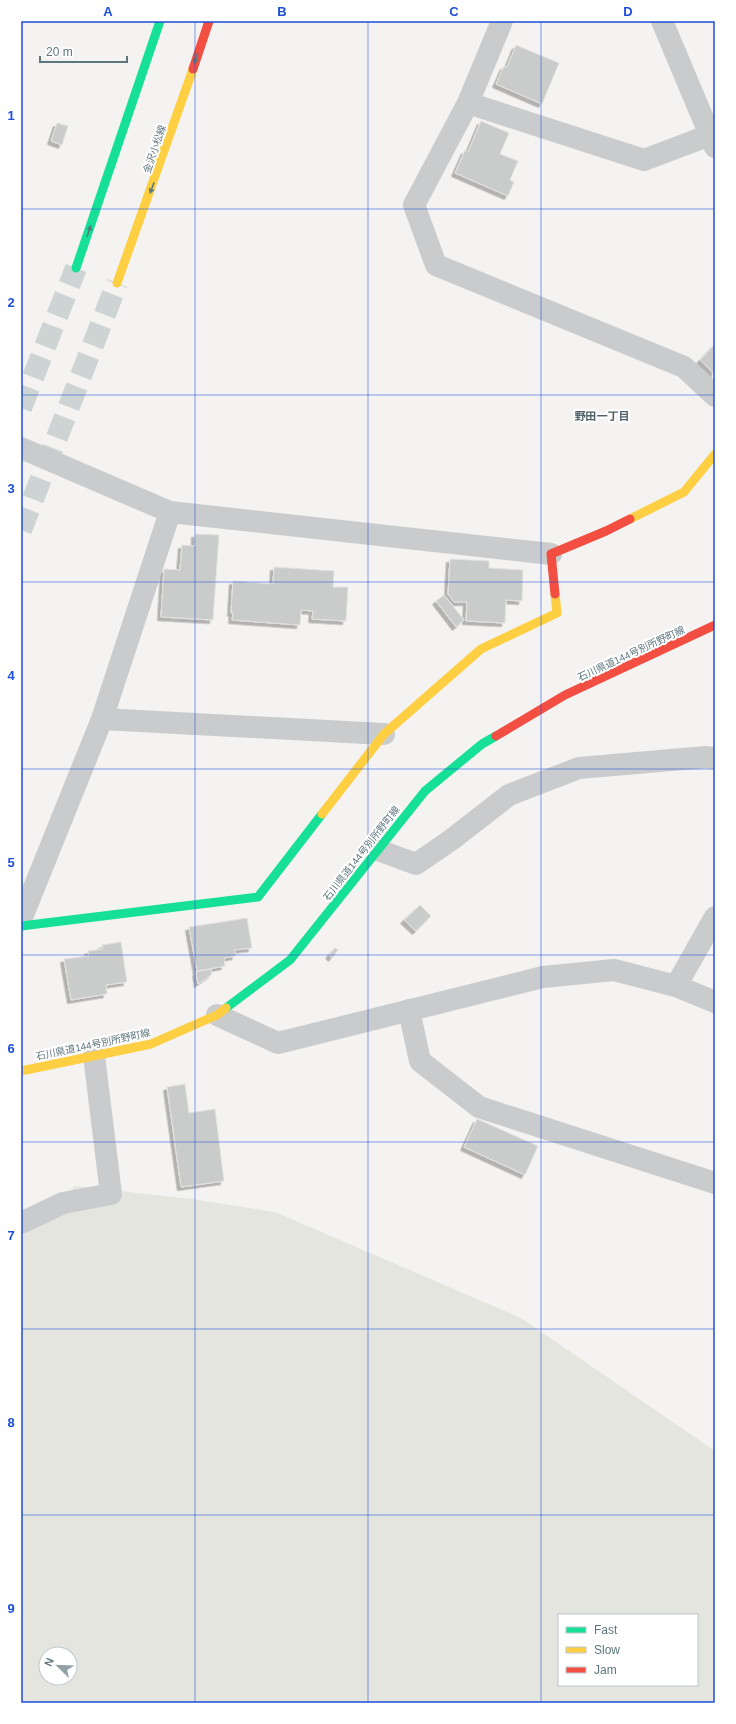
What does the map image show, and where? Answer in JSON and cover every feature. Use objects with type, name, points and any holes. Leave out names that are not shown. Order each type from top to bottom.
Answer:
[{"type":"main road","points":[[137,91],[152,21]]},
{"type":"main road","points":[[76,268],[160,21]]},
{"type":"main road","name":"金沢小松線","points":[[117,283],[165,151],[209,21]]},
{"type":"main road","points":[[165,151],[209,50]]},
{"type":"main road","points":[[21,926],[258,897],[384,734],[481,649],[557,614],[551,554],[606,531],[684,492],[715,454]]},
{"type":"main road","name":"石川県道144号別所野町線","points":[[21,1071],[151,1044],[217,1015],[290,960],[424,791],[482,744],[565,695],[715,625]]},
{"type":"street","points":[[502,21],[468,103],[414,205],[436,265],[684,367],[715,396]]},
{"type":"street","points":[[468,103],[644,160],[712,141],[662,21]]},
{"type":"street","points":[[21,448],[170,512],[551,554]]},
{"type":"street","points":[[21,920],[102,719],[170,512]]},
{"type":"street","points":[[102,719],[384,734]]},
{"type":"street","points":[[378,850],[416,864],[451,840],[508,795],[579,768],[706,757],[715,758]]},
{"type":"street","points":[[676,986],[715,917]]},
{"type":"street","points":[[217,1015],[278,1043],[543,977],[614,970],[676,986],[715,1002]]},
{"type":"street","points":[[409,1010],[420,1061],[479,1108],[715,1184]]},
{"type":"street","points":[[21,1223],[63,1203],[111,1194],[94,1056]]},
{"type":"shaded area","points":[[75,1186],[191,1199],[275,1212],[521,1318],[715,1451],[715,1703],[21,1703],[21,1237]]},
{"type":"building","points":[[516,45],[559,63],[542,104],[496,84],[504,66],[507,67]]},
{"type":"building","points":[[481,121],[509,133],[500,154],[518,161],[510,180],[514,182],[508,196],[455,173],[465,150],[468,152]]},
{"type":"building","points":[[57,123],[68,126],[62,145],[51,141]]},
{"type":"building","points":[[715,344],[715,374],[700,360]]},
{"type":"building","points":[[195,534],[219,535],[213,620],[161,617],[164,569],[180,570],[182,545],[195,546]]},
{"type":"building","points":[[450,559],[489,561],[489,568],[523,570],[522,601],[506,600],[505,623],[466,621],[467,602],[454,602],[448,594]]},
{"type":"building","points":[[274,567],[334,571],[333,587],[348,587],[346,621],[312,619],[313,611],[301,610],[300,625],[232,620],[233,581],[273,584]]},
{"type":"building","points":[[444,595],[464,620],[456,627],[436,601]]},
{"type":"building","points":[[420,905],[431,916],[416,931],[404,920]]},
{"type":"building","points":[[247,918],[252,948],[234,950],[236,956],[224,958],[225,966],[197,971],[189,927]]},
{"type":"building","points":[[121,942],[127,982],[106,985],[107,994],[71,1000],[64,959],[89,956],[88,951],[103,949],[102,945]]},
{"type":"building","points":[[335,948],[338,950],[332,958],[329,955]]},
{"type":"building","points":[[211,969],[212,974],[198,984],[196,972]]},
{"type":"building","points":[[185,1084],[189,1113],[215,1109],[224,1181],[181,1187],[167,1087]]},
{"type":"building","points":[[477,1119],[538,1146],[525,1175],[464,1147]]},
{"type":"tunnel","points":[[21,408],[76,268]]},
{"type":"tunnel","points":[[21,530],[117,283]]},
{"type":"traffic: fast","points":[[76,268],[160,21]]},
{"type":"traffic: fast","points":[[226,1008],[290,960],[425,791],[482,744],[496,736]]},
{"type":"traffic: fast","points":[[21,926],[258,897],[322,814]]},
{"type":"traffic: slow","points":[[117,283],[193,69]]},
{"type":"traffic: slow","points":[[630,519],[684,492],[715,454]]},
{"type":"traffic: slow","points":[[322,814],[384,734],[481,649],[557,613],[555,594]]},
{"type":"traffic: slow","points":[[21,1071],[151,1044],[217,1015],[226,1008]]},
{"type":"traffic: jam","points":[[193,69],[209,21]]},
{"type":"traffic: jam","points":[[555,594],[551,554],[606,531],[630,519]]},
{"type":"traffic: jam","points":[[496,736],[565,695],[715,625]]},
{"type":"district","name":"野田一丁目","points":[[602,416]]}]
